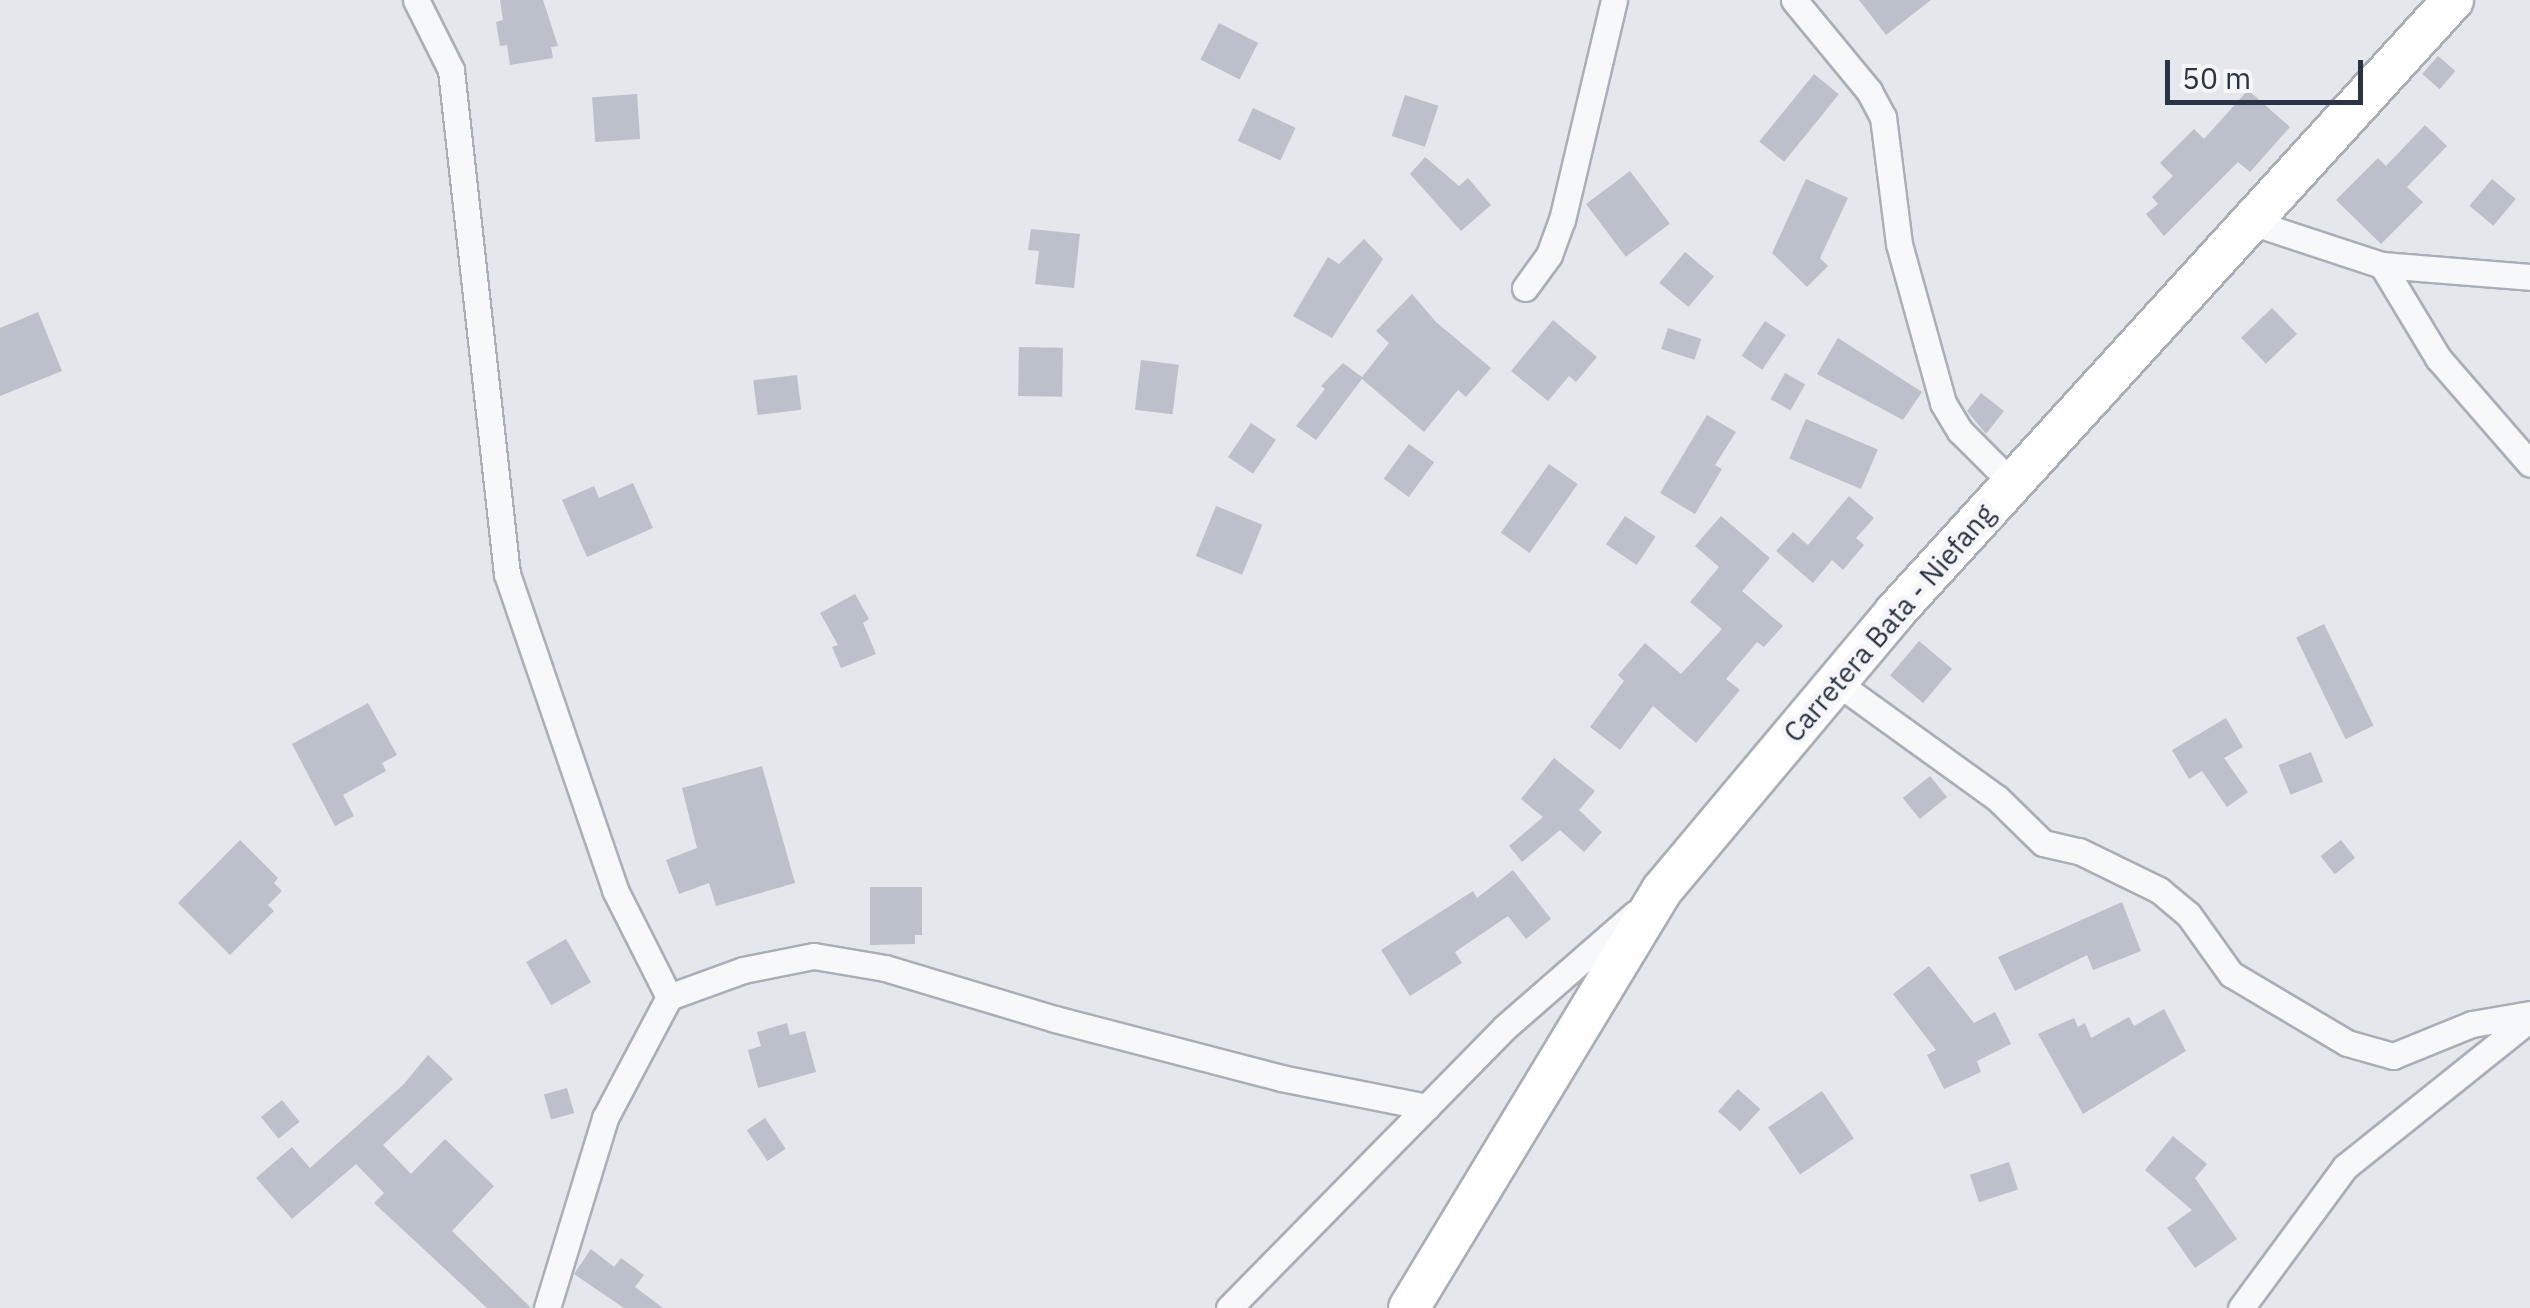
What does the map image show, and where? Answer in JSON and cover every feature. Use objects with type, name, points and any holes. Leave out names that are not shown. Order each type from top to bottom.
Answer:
[{"type":"main road","name":"Carretera Bata - Niefang","points":[[1409,1308],[1662,890],[2011,482],[2452,0]]},
{"type":"street","points":[[416,0],[450,70],[507,574],[615,890],[670,997]]},
{"type":"street","points":[[1525,288],[1549,256],[1562,220],[1614,0]]},
{"type":"street","points":[[1794,0],[1869,91],[1883,117],[1899,244],[1943,403],[1960,431],[2011,482]]},
{"type":"street","points":[[2248,222],[2382,265],[2530,277]]},
{"type":"street","points":[[2382,265],[2438,358],[2530,464]]},
{"type":"street","points":[[1836,682],[1998,798],[2043,843],[2079,852],[2159,890],[2188,914],[2231,974],[2347,1043],[2392,1056],[2472,1024],[2530,1016]]},
{"type":"street","points":[[1228,1308],[1504,1028],[1662,890]]},
{"type":"street","points":[[546,1308],[605,1118],[670,997],[743,970],[814,956],[885,968],[1055,1019],[1280,1078],[1426,1106]]},
{"type":"street","points":[[2241,1308],[2345,1167],[2530,1016]]},
{"type":"building","points":[[500,0],[543,0],[558,46],[551,47],[553,58],[510,65],[507,45],[500,46],[496,22],[503,20]]},
{"type":"building","points":[[1859,0],[1931,0],[1886,35]]},
{"type":"building","points":[[1219,23],[1258,43],[1240,80],[1200,60]]},
{"type":"building","points":[[2438,56],[2455,71],[2440,89],[2422,74]]},
{"type":"building","points":[[1814,74],[1839,94],[1784,162],[1759,142]]},
{"type":"building","points":[[2248,90],[2290,127],[2250,172],[2238,162],[2164,236],[2146,214],[2158,204],[2152,197],[2173,176],[2160,163],[2194,129],[2204,139]]},
{"type":"building","points":[[637,94],[640,139],[595,142],[592,97]]},
{"type":"building","points":[[1405,95],[1438,106],[1425,147],[1392,136]]},
{"type":"building","points":[[1253,108],[1296,128],[1280,160],[1238,141]]},
{"type":"building","points":[[2425,125],[2447,146],[2407,187],[2423,202],[2381,244],[2336,200],[2378,158],[2386,166]]},
{"type":"building","points":[[1425,157],[1459,186],[1468,178],[1491,205],[1461,231],[1410,174]]},
{"type":"building","points":[[1630,171],[1670,224],[1626,257],[1586,204]]},
{"type":"building","points":[[1806,179],[1848,198],[1820,258],[1828,266],[1807,287],[1772,253]]},
{"type":"building","points":[[2492,179],[2516,199],[2493,226],[2470,206]]},
{"type":"building","points":[[1031,229],[1080,234],[1074,288],[1035,284],[1039,251],[1028,250]]},
{"type":"building","points":[[1364,239],[1383,259],[1332,338],[1293,316],[1328,257],[1339,264]]},
{"type":"building","points":[[1685,252],[1714,276],[1688,307],[1659,283]]},
{"type":"building","points":[[1412,294],[1436,322],[1491,368],[1466,397],[1458,390],[1424,432],[1362,379],[1316,440],[1296,426],[1325,389],[1321,386],[1343,363],[1362,377],[1389,343],[1376,331]]},
{"type":"building","points":[[2272,308],[2297,334],[2266,364],[2241,338]]},
{"type":"building","points":[[38,312],[62,371],[0,396],[0,328]]},
{"type":"building","points":[[1553,320],[1597,357],[1576,382],[1569,376],[1548,401],[1511,371]]},
{"type":"building","points":[[1765,321],[1786,335],[1762,370],[1742,356]]},
{"type":"building","points":[[1668,328],[1701,339],[1694,360],[1661,349]]},
{"type":"building","points":[[1838,338],[1922,392],[1903,420],[1817,374]]},
{"type":"building","points":[[1019,347],[1063,348],[1062,397],[1018,396]]},
{"type":"building","points":[[1141,360],[1179,365],[1173,414],[1135,410]]},
{"type":"building","points":[[1785,373],[1805,384],[1791,410],[1770,399]]},
{"type":"building","points":[[797,375],[801,410],[758,415],[753,380]]},
{"type":"building","points":[[1981,393],[2004,411],[1986,434],[1967,411]]},
{"type":"building","points":[[1707,415],[1736,432],[1715,465],[1722,469],[1695,514],[1660,493]]},
{"type":"building","points":[[1806,419],[1878,449],[1861,489],[1789,459]]},
{"type":"building","points":[[1251,423],[1276,440],[1253,474],[1228,457]]},
{"type":"building","points":[[1409,444],[1434,462],[1409,497],[1384,479]]},
{"type":"building","points":[[1549,464],[1578,484],[1529,553],[1501,533]]},
{"type":"building","points":[[633,483],[653,528],[587,557],[562,500],[594,486],[599,498]]},
{"type":"building","points":[[1849,496],[1874,518],[1856,538],[1864,545],[1843,570],[1832,560],[1813,583],[1776,551],[1793,532],[1808,545]]},
{"type":"building","points":[[1216,506],[1262,525],[1242,575],[1196,556]]},
{"type":"building","points":[[1625,516],[1656,537],[1637,565],[1606,544]]},
{"type":"building","points":[[1721,516],[1770,558],[1742,591],[1783,626],[1764,647],[1757,642],[1726,679],[1740,690],[1696,743],[1653,706],[1620,750],[1590,727],[1624,681],[1618,675],[1645,643],[1681,674],[1722,629],[1690,602],[1719,567],[1695,546]]},
{"type":"building","points":[[855,594],[869,619],[863,623],[876,654],[841,668],[832,647],[838,645],[820,613]]},
{"type":"building","points":[[2324,624],[2374,726],[2346,739],[2296,638]]},
{"type":"building","points":[[1919,641],[1952,669],[1923,703],[1890,675]]},
{"type":"building","points":[[368,703],[397,755],[382,763],[386,771],[343,795],[354,816],[335,826],[292,744]]},
{"type":"building","points":[[2226,718],[2243,747],[2224,758],[2248,792],[2227,807],[2202,771],[2189,779],[2172,750]]},
{"type":"building","points":[[2311,752],[2323,782],[2291,795],[2279,765]]},
{"type":"building","points":[[1554,758],[1595,791],[1579,810],[1602,832],[1584,852],[1560,830],[1522,862],[1509,846],[1543,817],[1521,799]]},
{"type":"building","points":[[762,766],[795,883],[716,906],[709,883],[679,894],[666,860],[697,848],[682,788]]},
{"type":"building","points":[[1930,776],[1947,797],[1920,819],[1903,798]]},
{"type":"building","points":[[240,840],[278,878],[274,883],[282,891],[268,905],[274,911],[230,955],[178,903]]},
{"type":"building","points":[[2341,840],[2355,858],[2335,874],[2321,856]]},
{"type":"building","points":[[1513,870],[1551,919],[1526,939],[1508,916],[1455,952],[1462,963],[1410,996],[1381,950],[1473,891],[1477,898]]},
{"type":"building","points":[[870,887],[922,887],[922,935],[915,935],[915,944],[870,945]]},
{"type":"building","points":[[2122,902],[2141,951],[2093,970],[2087,955],[2015,991],[1998,957]]},
{"type":"building","points":[[566,939],[591,982],[551,1005],[526,962]]},
{"type":"building","points":[[1929,966],[1974,1023],[1995,1012],[2011,1044],[1977,1061],[1981,1072],[1944,1089],[1927,1055],[1936,1050],[1893,994]]},
{"type":"building","points":[[2164,1009],[2186,1051],[2083,1114],[2038,1034],[2074,1018],[2078,1027],[2085,1023],[2091,1038],[2129,1017],[2134,1026]]},
{"type":"building","points":[[787,1023],[790,1035],[805,1031],[816,1072],[758,1088],[748,1050],[761,1046],[757,1032]]},
{"type":"building","points":[[428,1055],[453,1079],[383,1145],[411,1174],[445,1139],[494,1186],[452,1231],[531,1308],[487,1308],[374,1203],[384,1193],[356,1164],[292,1219],[256,1178],[292,1147],[310,1168],[403,1085]]},
{"type":"building","points":[[567,1088],[574,1113],[551,1120],[544,1095]]},
{"type":"building","points":[[1738,1089],[1760,1109],[1740,1131],[1718,1111]]},
{"type":"building","points":[[1822,1091],[1854,1138],[1800,1175],[1768,1127]]},
{"type":"building","points":[[282,1100],[300,1122],[279,1139],[261,1117]]},
{"type":"building","points":[[765,1118],[786,1149],[767,1161],[747,1130]]},
{"type":"building","points":[[2173,1136],[2207,1164],[2195,1178],[2237,1239],[2195,1268],[2167,1228],[2192,1210],[2145,1170]]},
{"type":"building","points":[[2009,1162],[2018,1190],[1979,1202],[1970,1175]]},
{"type":"building","points":[[591,1249],[614,1267],[621,1258],[644,1275],[635,1287],[663,1308],[624,1308],[574,1274]]}]
